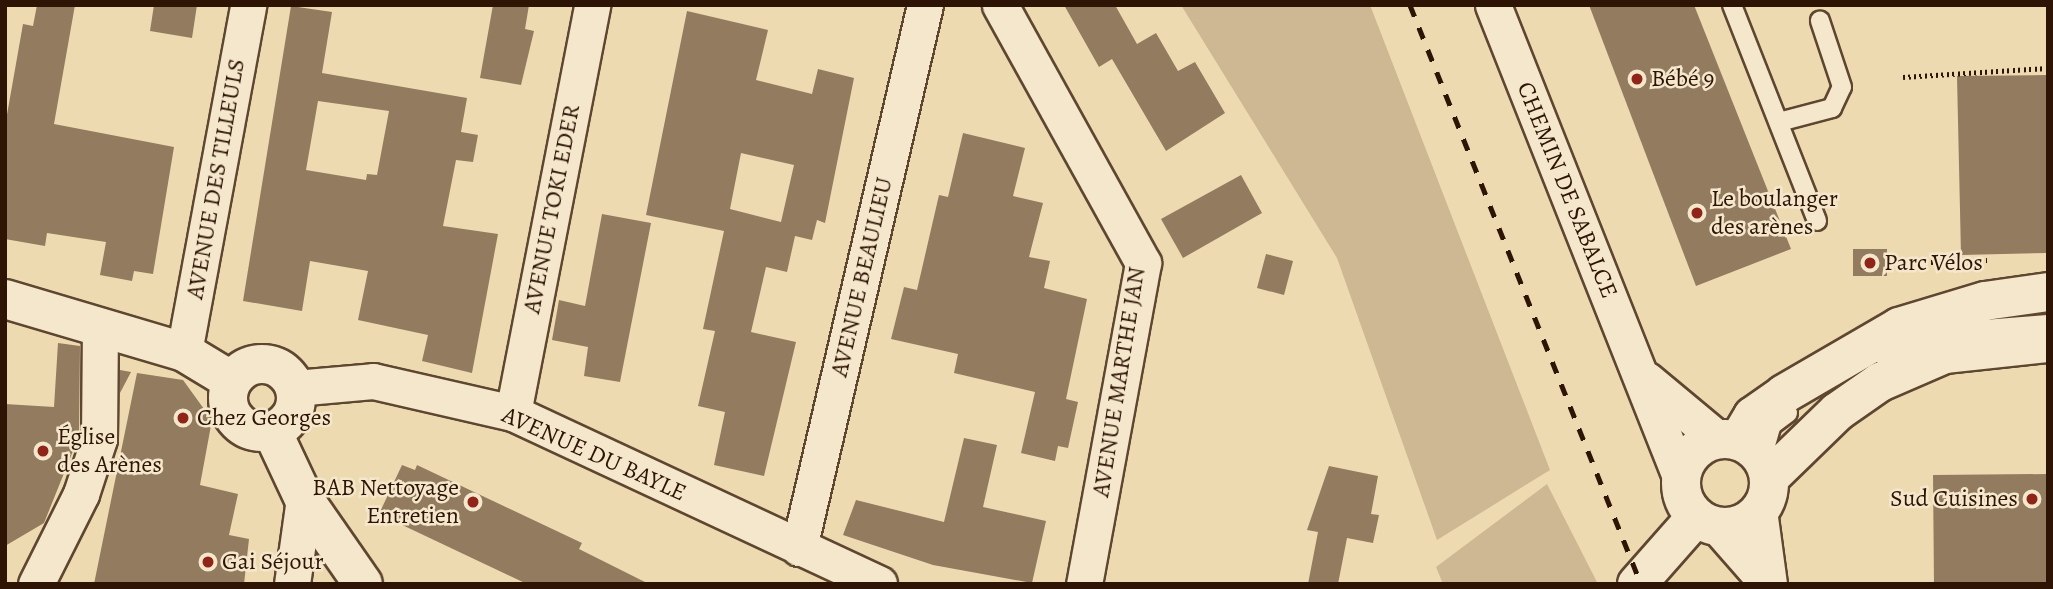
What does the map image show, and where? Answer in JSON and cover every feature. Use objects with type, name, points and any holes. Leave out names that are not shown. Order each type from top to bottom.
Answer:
[{"type":"street","name":"AVENUE DES TILLEULS","points":[[184,352],[248,5]]},
{"type":"street","name":"AVENUE TOKI EDER","points":[[513,413],[592,5]]},
{"type":"street","name":"AVENUE BEAULIEU","points":[[799,548],[925,5]]},
{"type":"street","name":"AVENUE MARTHE JAN","points":[[1000,5],[1143,263],[1084,584]]},
{"type":"street","name":"CHEMIN DE SABALCE","points":[[1493,5],[1681,479]]},
{"type":"street","points":[[1637,584],[1707,522],[1741,524],[1753,416],[1784,394],[1899,327],[1985,302],[2048,292]]},
{"type":"street","points":[[5,299],[184,352],[232,381]]},
{"type":"street","points":[[36,584],[81,494],[99,439],[100,327]]},
{"type":"street","points":[[1768,584],[1707,522],[1681,479],[1689,457],[1749,466],[1880,382],[1945,354],[2048,343]]},
{"type":"street","points":[[260,363],[282,370],[295,388],[289,419],[272,431],[240,424],[228,404],[232,381],[260,363]]},
{"type":"street","name":"CHEMIN DE SABALCE","points":[[1642,375],[1749,466]]},
{"type":"street","name":"AVENUE DU BAYLE","points":[[295,388],[373,381],[513,413],[879,584]]},
{"type":"street","points":[[272,431],[304,499],[363,584]]},
{"type":"street","points":[[1749,466],[1768,584]]},
{"type":"street","points":[[292,584],[304,499]]},
{"type":"lane","points":[[1732,5],[1817,221]]},
{"type":"lane","points":[[1779,122],[1832,108],[1842,87],[1820,21]]},
{"type":"lane","points":[[1749,466],[1772,425],[1852,371],[1907,345],[1947,332],[2048,324]]},
{"type":"path","points":[[1903,77],[2048,68]]},
{"type":"shaded area","points":[[1181,5],[1370,5],[1550,470],[1437,540],[1337,258]]},
{"type":"shaded area","points":[[1547,484],[1598,584],[1443,584],[1436,567]]},
{"type":"building","points":[[37,5],[75,5],[54,124],[174,147],[153,274],[134,271],[132,281],[100,275],[106,242],[47,233],[45,246],[5,239],[5,126],[23,24],[33,26]]},
{"type":"building","points":[[154,5],[197,5],[192,38],[150,31]]},
{"type":"building","points":[[493,5],[529,5],[525,29],[534,31],[521,85],[480,78]]},
{"type":"building","points":[[1064,5],[1115,5],[1137,44],[1156,33],[1178,71],[1195,62],[1225,113],[1166,151],[1112,59],[1099,67]]},
{"type":"building","points":[[1589,5],[1694,5],[1791,249],[1696,286]]},
{"type":"building","points":[[291,6],[332,12],[322,73],[467,98],[461,132],[478,135],[473,162],[456,160],[443,226],[498,234],[472,373],[422,361],[428,335],[358,320],[368,271],[310,261],[302,311],[243,301]],"holes":[[[318,101],[389,111],[377,175],[367,174],[366,180],[306,170]]]},
{"type":"building","points":[[687,11],[768,30],[756,80],[812,94],[818,69],[854,78],[825,223],[817,220],[812,240],[795,236],[787,272],[766,267],[751,332],[796,342],[764,476],[714,465],[725,412],[698,406],[715,331],[703,329],[724,231],[646,215]],"holes":[[[741,153],[794,165],[781,222],[730,209]]]},
{"type":"building","points":[[2048,75],[2048,253],[1961,255],[1957,76]]},
{"type":"building","points":[[963,133],[1025,148],[1013,196],[1043,203],[1029,257],[1050,261],[1044,288],[1087,299],[1066,399],[1078,402],[1068,448],[1058,446],[1055,461],[1021,453],[1035,392],[954,373],[958,354],[891,339],[904,287],[917,290],[939,195],[948,197]]},
{"type":"building","points":[[1241,175],[1262,213],[1183,258],[1161,219]]},
{"type":"building","points":[[602,214],[651,223],[620,382],[584,376],[588,347],[552,340],[559,300],[585,306]]},
{"type":"building","name":"Parc Vélos","points":[[1853,249],[1887,249],[1887,276],[1853,276]]},
{"type":"building","points":[[1266,254],[1293,261],[1284,295],[1257,288]]},
{"type":"building","name":"Église des Arènes","points":[[58,343],[80,346],[79,436],[44,523],[5,546],[5,404],[54,407]]},
{"type":"building","points":[[120,370],[131,372],[120,393]]},
{"type":"building","points":[[137,373],[183,380],[212,420],[200,485],[238,494],[229,535],[249,539],[244,584],[94,584]]},
{"type":"building","points":[[964,438],[997,445],[983,507],[1046,521],[1032,583],[933,565],[843,535],[856,500],[944,522]]},
{"type":"building","points":[[402,465],[415,470],[417,465],[582,543],[579,549],[649,584],[527,584],[379,514]]},
{"type":"building","points":[[1329,466],[1378,476],[1371,514],[1379,515],[1373,543],[1347,538],[1338,584],[1308,584],[1318,532],[1307,530]]},
{"type":"building","points":[[2048,474],[2048,584],[1934,584],[1933,475]]},
{"type":"railway","points":[[1410,5],[1641,584]]},
{"type":"place","name":"Bébé 9","points":[[1637,79]]},
{"type":"place","name":"Le boulanger des arènes","points":[[1697,213]]},
{"type":"place","name":"Parc Vélos","points":[[1870,263]]},
{"type":"place","name":"Chez Georges","points":[[183,418]]},
{"type":"place","name":"Église des Arènes","points":[[43,451]]},
{"type":"place","name":"Sud Cuisines","points":[[2032,499]]},
{"type":"place","name":"BAB Nettoyage Entretien","points":[[473,502]]},
{"type":"place","name":"Gai Séjour","points":[[208,562]]}]
